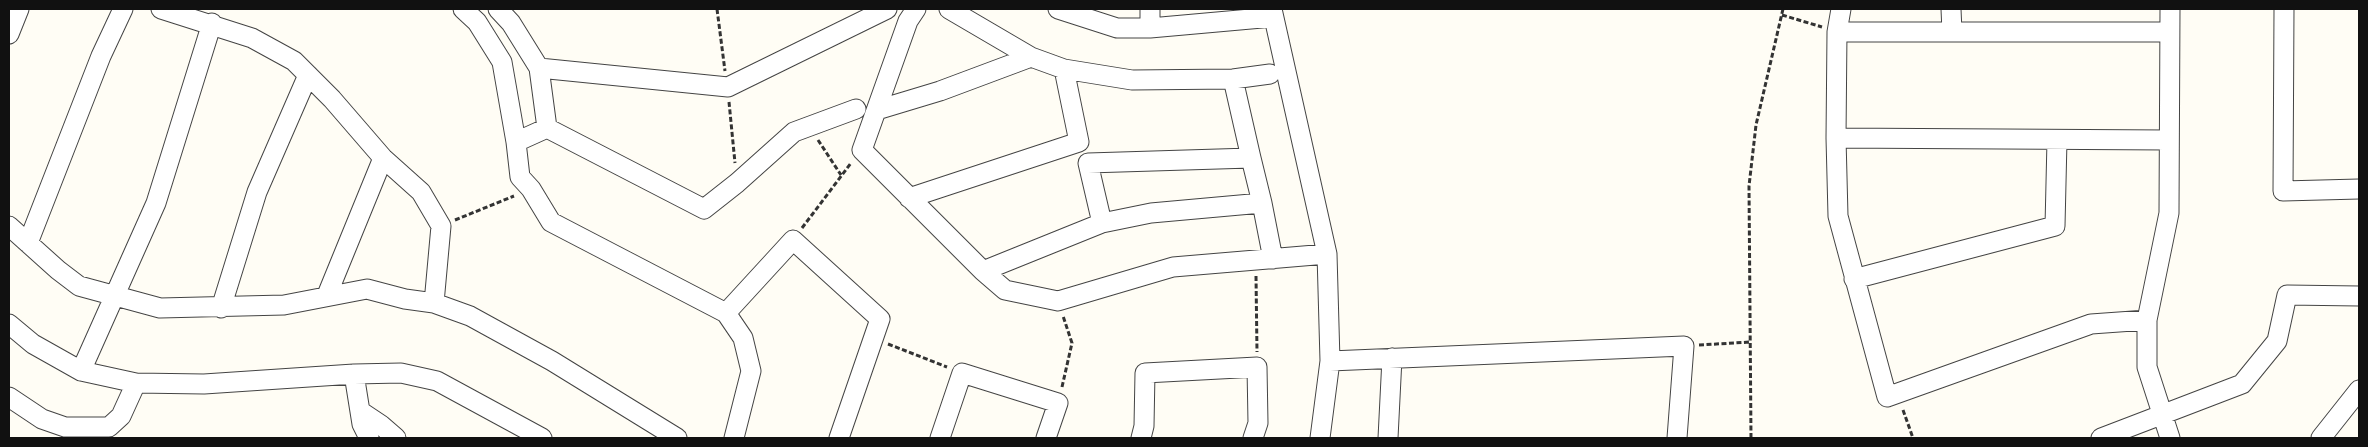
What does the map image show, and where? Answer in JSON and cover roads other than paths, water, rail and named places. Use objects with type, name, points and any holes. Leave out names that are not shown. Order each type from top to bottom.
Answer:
[{"type":"street","points":[[9,34],[19,9]]},
{"type":"street","points":[[28,243],[101,56],[123,9]]},
{"type":"street","points":[[161,9],[212,23],[252,38],[294,61],[368,139],[383,158],[421,192],[441,226],[434,303]]},
{"type":"street","points":[[463,9],[477,22],[502,62],[520,177],[531,189],[551,222],[726,312],[743,338],[751,372],[734,438]]},
{"type":"street","points":[[498,9],[511,23],[539,68],[547,128]]},
{"type":"street","points":[[539,68],[728,87],[887,9]]},
{"type":"street","points":[[916,9],[908,21],[862,150],[982,271],[1005,290],[1058,301],[1173,267],[1327,254]]},
{"type":"street","points":[[949,9],[1031,57],[1064,69],[1132,80],[1234,79],[1270,74]]},
{"type":"street","points":[[1058,9],[1117,28],[1150,28],[1272,13],[1327,254],[1330,361],[1320,438]]},
{"type":"street","points":[[1150,9],[1150,28]]},
{"type":"street","points":[[1841,9],[1837,32],[1836,138],[1838,216],[1887,397],[2091,324],[2147,320]]},
{"type":"street","points":[[1951,9],[1952,32]]},
{"type":"street","points":[[2170,9],[2168,32],[2169,213],[2147,320],[2147,367],[2170,438]]},
{"type":"street","points":[[2284,9],[2283,191],[2359,189]]},
{"type":"street","points":[[81,371],[113,295],[156,203],[212,23]]},
{"type":"street","points":[[1837,32],[2168,32]]},
{"type":"street","points":[[877,110],[940,91],[1031,57]]},
{"type":"street","points":[[1064,69],[1078,142],[1088,163],[1102,222]]},
{"type":"street","points":[[221,308],[258,192],[308,75]]},
{"type":"street","points":[[1234,79],[1262,203],[1264,260]]},
{"type":"street","points":[[547,128],[704,209],[794,132],[856,109]]},
{"type":"street","points":[[516,142],[547,128]]},
{"type":"street","points":[[1836,138],[2168,140]]},
{"type":"street","points":[[1854,279],[2055,226],[2057,140]]},
{"type":"street","points":[[909,198],[1078,142]]},
{"type":"street","points":[[327,295],[383,158]]},
{"type":"street","points":[[1088,163],[1251,158]]},
{"type":"street","points":[[982,271],[1102,222],[1151,213],[1262,203]]},
{"type":"street","points":[[9,226],[79,286],[160,308],[284,306],[327,295],[367,288],[405,299],[434,303],[470,316],[538,353],[677,438]]},
{"type":"street","points":[[726,312],[793,240],[880,319],[839,438]]},
{"type":"street","points":[[2100,438],[2242,384],[2277,342],[2287,295],[2359,296]]},
{"type":"street","points":[[9,324],[33,344],[81,371],[136,383],[204,384],[354,374],[401,373],[438,381],[542,438]]},
{"type":"street","points":[[1330,361],[1684,346],[1676,438]]},
{"type":"street","points":[[1388,438],[1392,358]]},
{"type":"street","points":[[1141,438],[1144,426],[1145,373],[1257,367],[1258,423],[1253,438]]},
{"type":"street","points":[[940,438],[962,373],[1058,403],[1046,438]]},
{"type":"street","points":[[354,374],[362,424],[369,438]]},
{"type":"street","points":[[115,438],[121,416],[136,383]]},
{"type":"street","points":[[2321,438],[2359,390]]},
{"type":"street","points":[[9,397],[42,419],[65,427],[109,427],[121,416]]},
{"type":"street","points":[[360,411],[396,438]]}]
